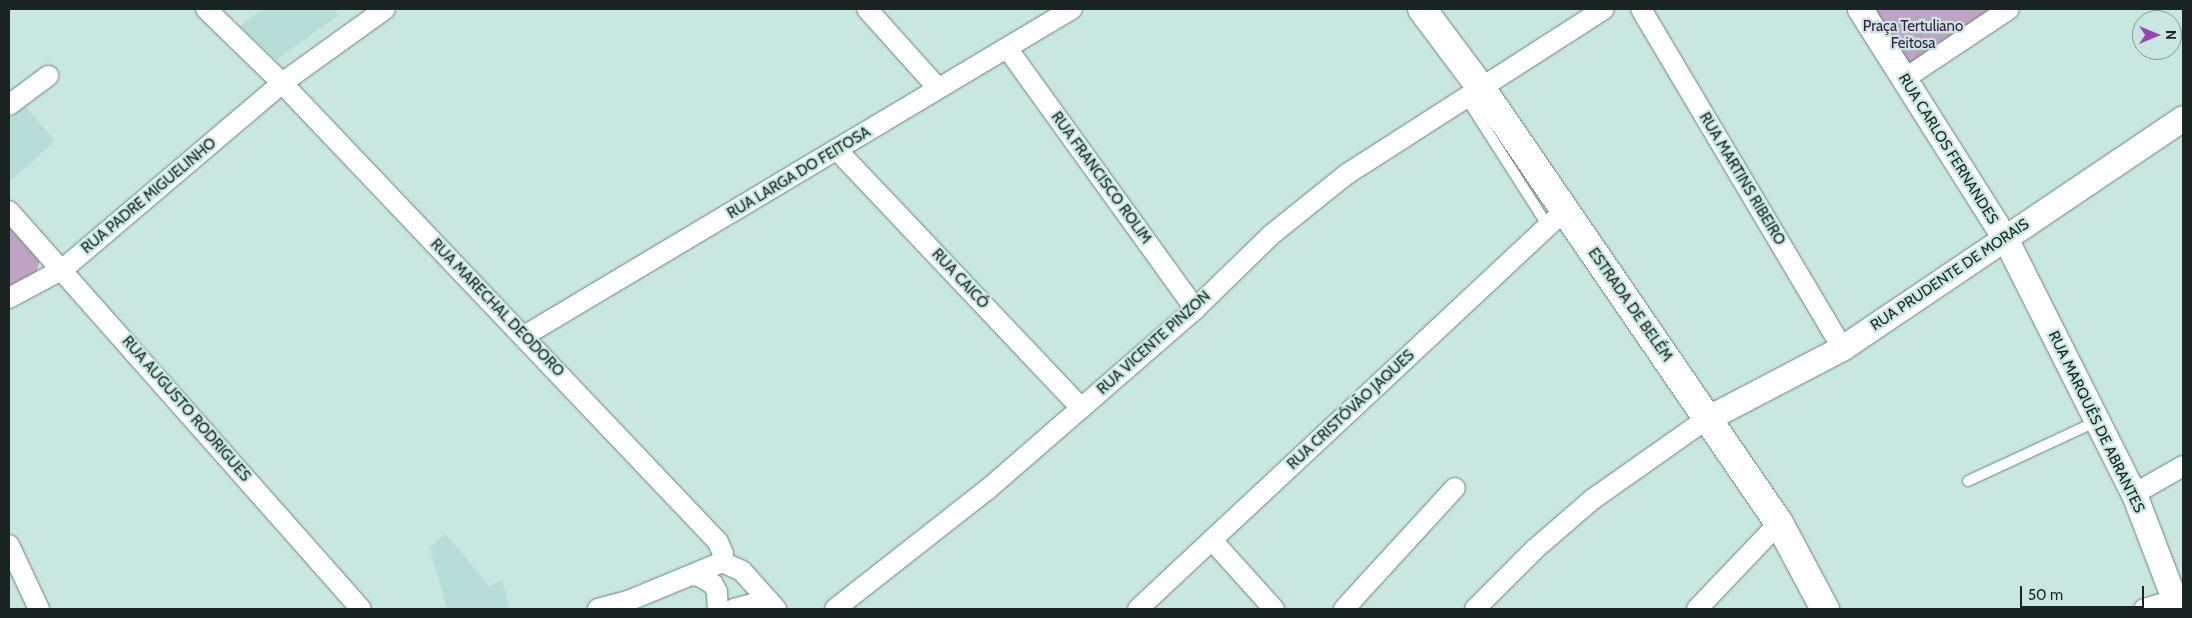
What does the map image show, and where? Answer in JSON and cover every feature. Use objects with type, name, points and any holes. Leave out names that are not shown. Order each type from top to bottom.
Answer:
[{"type":"main road","name":"ESTRADA DE BELÉM","points":[[1422,9],[1473,93],[1556,218],[1708,418],[1779,523],[1825,609]]},
{"type":"street","name":"RUA MARECHAL DEODORO","points":[[206,9],[282,83],[718,542],[723,554],[722,562]]},
{"type":"street","name":"RUA PADRE MIGUELINHO","points":[[9,298],[63,269],[282,83],[385,9]]},
{"type":"street","points":[[867,9],[938,88]]},
{"type":"street","name":"RUA VICENTE PINZON","points":[[835,609],[988,490],[1195,309],[1271,235],[1347,174],[1604,9]]},
{"type":"street","name":"RUA MARTINS RIBEIRO","points":[[1641,9],[1842,348]]},
{"type":"street","name":"RUA CARLOS FERNANDES","points":[[1860,9],[2005,238]]},
{"type":"street","points":[[1904,79],[2009,9]]},
{"type":"street","name":"RUA LARGA DO FEITOSA","points":[[524,336],[838,151],[1064,11]]},
{"type":"street","name":"RUA FRANCISCO ROLIM","points":[[1007,48],[1195,309]]},
{"type":"street","points":[[9,105],[48,76]]},
{"type":"street","name":"RUA PRUDENTE DE MORAIS","points":[[1708,418],[1842,348],[2183,118]]},
{"type":"street","name":"RUA CAICÓ","points":[[838,151],[1081,408]]},
{"type":"street","name":"RUA AUGUSTO RODRIGUES","points":[[9,211],[63,269],[361,609]]},
{"type":"street","name":"RUA CRISTÓVÃO JAQUES","points":[[1138,609],[1556,218]]},
{"type":"street","name":"RUA MARQUÊS DE ABRANTES","points":[[2005,238],[2134,494],[2178,602]]},
{"type":"street","points":[[1475,609],[1535,549],[1593,498],[1708,418]]},
{"type":"street","points":[[2134,494],[2183,466]]},
{"type":"street","points":[[1344,609],[1455,488]]},
{"type":"street","points":[[1697,609],[1779,523]]},
{"type":"street","points":[[1212,540],[1274,609]]},
{"type":"street","points":[[9,545],[39,609]]},
{"type":"street","points":[[598,609],[628,601],[722,562],[742,571],[772,605]]},
{"type":"street","points":[[691,575],[713,584],[717,592],[718,609]]},
{"type":"street","points":[[2144,609],[2178,602]]},
{"type":"street","points":[[734,609],[772,605]]},
{"type":"lane","points":[[1968,481],[2097,421]]},
{"type":"shaded area","points":[[262,9],[334,9],[339,15],[276,60],[240,26]]},
{"type":"shaded area","points":[[25,106],[55,141],[12,180],[9,177],[9,120]]},
{"type":"shaded area","points":[[445,533],[489,586],[502,580],[509,609],[447,609],[430,548]]},
{"type":"green space","name":"Praça Tertuliano Feitosa","points":[[1867,9],[2001,9],[1915,62],[1906,62]]},
{"type":"green space","points":[[9,221],[40,260],[36,273],[9,287]]}]
